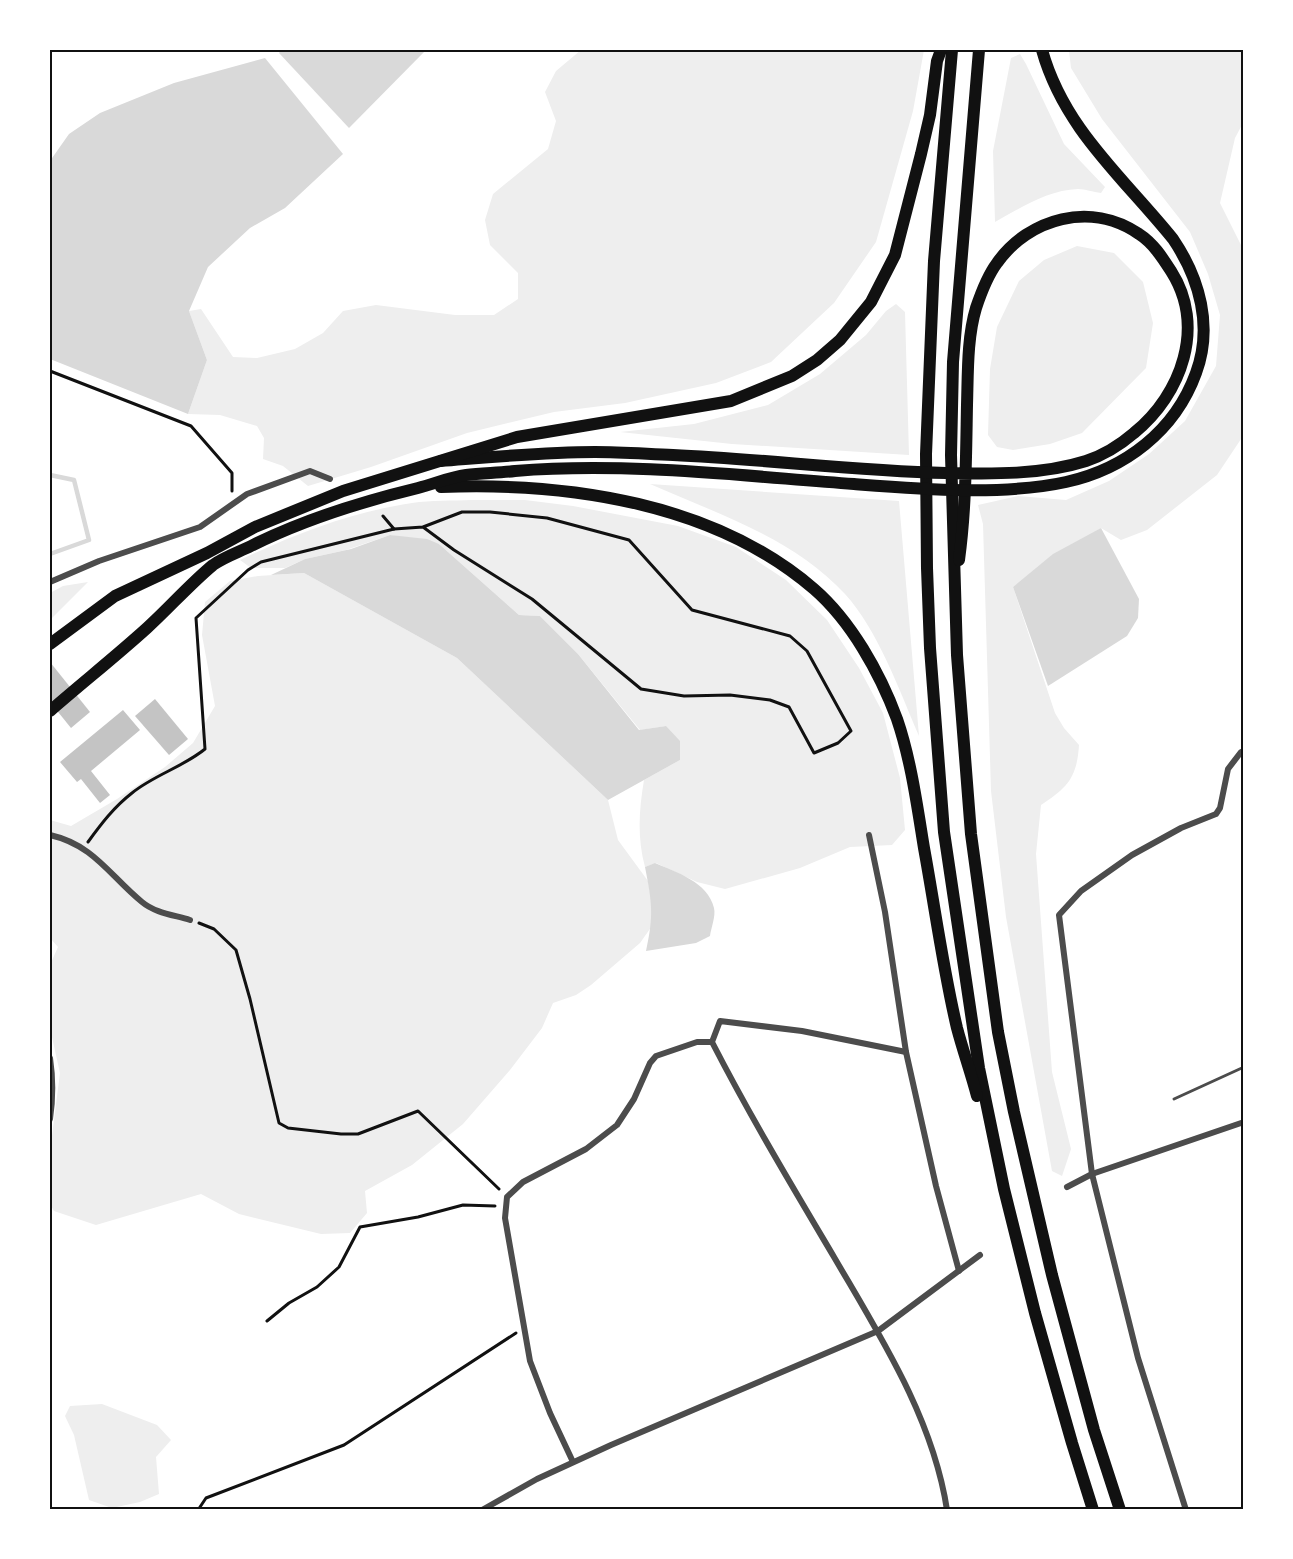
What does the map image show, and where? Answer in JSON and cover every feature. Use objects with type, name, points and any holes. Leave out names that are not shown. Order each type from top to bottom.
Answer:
[{"type":"highway","points":[[50,644],[115,596],[207,553],[255,526],[342,491],[517,437],[731,401],[792,376],[817,360],[840,340],[871,302],[895,255],[921,154],[941,50]]},
{"type":"highway","points":[[952,50],[934,261],[926,454],[927,580],[944,832],[978,1068],[1004,1190]]},
{"type":"highway","points":[[979,50],[953,362],[951,455],[953,594],[971,834],[998,1032],[1014,1112],[1052,1275],[1094,1430],[1120,1509]]},
{"type":"highway","points":[[50,711],[143,632],[215,563],[266,538],[358,503],[464,475],[586,467],[685,470],[896,487],[992,489],[1066,482],[1120,462],[1141,449],[1173,417],[1185,399],[1200,362],[1202,310],[1199,291],[1183,254],[1154,216],[1093,149],[1074,122],[1059,97],[1046,67],[1042,50]]},
{"type":"highway","points":[[441,461],[595,452],[677,455],[895,472],[991,474],[1050,469],[1086,461],[1111,450],[1156,413],[1168,396],[1182,364],[1187,342],[1188,318],[1183,295],[1164,260],[1151,243],[1124,225],[1101,218],[1080,216],[1046,223],[1028,232],[1011,246],[995,265],[982,291],[975,310],[968,357],[965,515],[953,594]]},
{"type":"highway","points":[[419,488],[506,486],[579,492],[665,512],[719,531],[773,558],[815,590],[841,618],[858,642],[880,680],[897,719],[914,793],[957,1028],[1004,1190],[1038,1323],[1093,1509]]},
{"type":"street","points":[[50,582],[99,561],[200,527],[248,494],[310,471],[330,479]]},
{"type":"street","points":[[1186,1509],[1138,1358],[1092,1174],[1059,915],[1081,891],[1132,855],[1181,828],[1216,814],[1220,808],[1228,769],[1244,751]]},
{"type":"street","points":[[50,835],[84,849],[105,864],[143,903],[155,910],[190,920]]},
{"type":"street","points":[[869,835],[885,912],[906,1052],[936,1186],[959,1270]]},
{"type":"street","points":[[906,1052],[802,1031],[720,1021],[712,1042],[746,1109],[878,1331],[922,1420],[943,1483],[948,1509]]},
{"type":"street","points":[[573,1462],[550,1413],[530,1361],[505,1218],[507,1197],[523,1182],[586,1149],[617,1125],[634,1099],[650,1063],[657,1056],[697,1042],[712,1042]]},
{"type":"street","points":[[50,1058],[52,1107],[50,1119]]},
{"type":"street","points":[[1067,1187],[1092,1174],[1244,1122]]},
{"type":"street","points":[[482,1509],[573,1462],[878,1331],[980,1255]]},
{"type":"lane","points":[[1174,1099],[1244,1067]]},
{"type":"path","points":[[50,371],[191,426],[232,473],[233,488],[223,511]]},
{"type":"path","points":[[84,849],[105,817],[133,792],[205,749],[196,618],[248,570],[261,562],[394,529],[423,527],[462,512],[490,512],[547,518],[629,540],[692,610],[790,636],[807,651],[851,730],[838,742],[813,753],[789,707],[770,700],[730,695],[684,696],[641,689],[532,599],[454,550],[423,527]]},
{"type":"path","points":[[383,516],[394,529]]},
{"type":"path","points":[[190,920],[214,929],[236,950],[279,1123],[288,1128],[358,1134],[418,1111],[507,1197]]},
{"type":"path","points":[[267,1321],[317,1287],[339,1267],[360,1227],[418,1217],[462,1205],[506,1207]]},
{"type":"path","points":[[198,1509],[206,1498],[344,1445],[524,1328]]},
{"type":"shaded area","points":[[281,50],[426,50],[349,128],[279,53]]},
{"type":"shaded area","points":[[581,50],[924,50],[913,111],[876,242],[834,303],[771,362],[716,383],[625,403],[554,412],[467,433],[371,467],[308,486],[283,466],[263,459],[264,438],[257,426],[220,415],[188,414],[207,360],[189,311],[201,309],[233,357],[257,358],[295,349],[323,333],[343,311],[376,305],[455,315],[494,315],[518,299],[518,273],[490,245],[485,220],[493,194],[548,149],[556,121],[545,92],[556,71]]},
{"type":"shaded area","points":[[1069,50],[1243,50],[1243,123],[1235,138],[1220,203],[1243,249],[1243,436],[1217,475],[1147,530],[1121,540],[1101,528],[1013,587],[1055,713],[1079,745],[1076,766],[1069,781],[1058,793],[1041,805],[1036,854],[1052,1072],[1071,1149],[1062,1176],[1052,1171],[1006,917],[991,791],[983,524],[978,505],[1018,496],[1066,500],[1109,481],[1149,454],[1185,421],[1216,366],[1220,315],[1208,274],[1190,232],[1102,119],[1071,68]]},
{"type":"shaded area","points":[[1020,54],[1064,144],[1105,187],[1101,193],[1078,189],[1056,193],[995,222],[993,151],[1011,58]]},
{"type":"shaded area","points":[[265,58],[343,154],[285,208],[250,228],[208,267],[189,311],[207,360],[188,414],[50,359],[50,161],[69,134],[100,113],[174,83]]},
{"type":"shaded area","points":[[1077,246],[1114,253],[1143,282],[1153,323],[1146,368],[1082,433],[1050,444],[1013,450],[997,447],[988,435],[990,369],[997,327],[1019,281],[1044,260]]},
{"type":"shaded area","points":[[896,304],[905,312],[909,455],[732,444],[620,432],[694,424],[768,405],[820,374],[866,335],[886,311]]},
{"type":"shaded area","points":[[650,484],[899,501],[919,736],[887,662],[868,625],[845,594],[824,574],[802,557],[754,529]]},
{"type":"shaded area","points":[[525,500],[573,506],[678,526],[736,547],[786,580],[827,620],[859,668],[883,713],[900,778],[905,830],[892,845],[850,847],[800,868],[725,889],[697,882],[656,863],[645,867],[640,824],[644,780],[680,760],[666,726],[640,730],[578,654],[540,616],[519,615],[439,544],[390,535],[346,550],[305,559],[285,568],[251,568],[240,560],[303,533],[367,512],[419,502]]},
{"type":"shaded area","points":[[1101,528],[1139,599],[1138,618],[1127,636],[1048,686],[1013,587],[1053,554]]},
{"type":"shaded area","points":[[390,535],[427,539],[439,544],[519,615],[540,616],[578,654],[639,730],[666,726],[680,741],[680,760],[608,800],[457,658],[304,573],[271,575],[305,559],[351,549]]},
{"type":"shaded area","points":[[304,573],[457,658],[608,800],[618,840],[648,881],[653,910],[652,926],[640,943],[591,985],[576,995],[553,1003],[542,1028],[510,1070],[463,1124],[412,1165],[365,1191],[367,1213],[350,1233],[321,1234],[239,1214],[201,1194],[96,1225],[54,1211],[50,1204],[50,1151],[60,1073],[50,1028],[50,965],[58,947],[50,938],[50,820],[71,826],[165,767],[193,743],[215,706],[202,635],[205,602],[230,581],[258,576]]},
{"type":"shaded area","points":[[88,582],[50,620],[50,593],[63,586]]},
{"type":"shaded area","points":[[655,863],[690,879],[705,891],[714,908],[710,936],[696,943],[646,951],[651,909],[645,867]]},
{"type":"shaded area","points":[[102,1404],[157,1425],[171,1440],[156,1457],[159,1494],[140,1502],[112,1508],[89,1500],[74,1435],[65,1416],[70,1406]]},
{"type":"building","points":[[50,662],[90,712],[71,728],[50,702]]},
{"type":"building","points":[[155,699],[188,739],[169,755],[135,716]]},
{"type":"building","points":[[123,710],[140,730],[91,771],[110,795],[100,803],[81,779],[77,782],[60,762]]},
{"type":"waterway","points":[[50,475],[74,480],[89,540],[50,554]]}]
